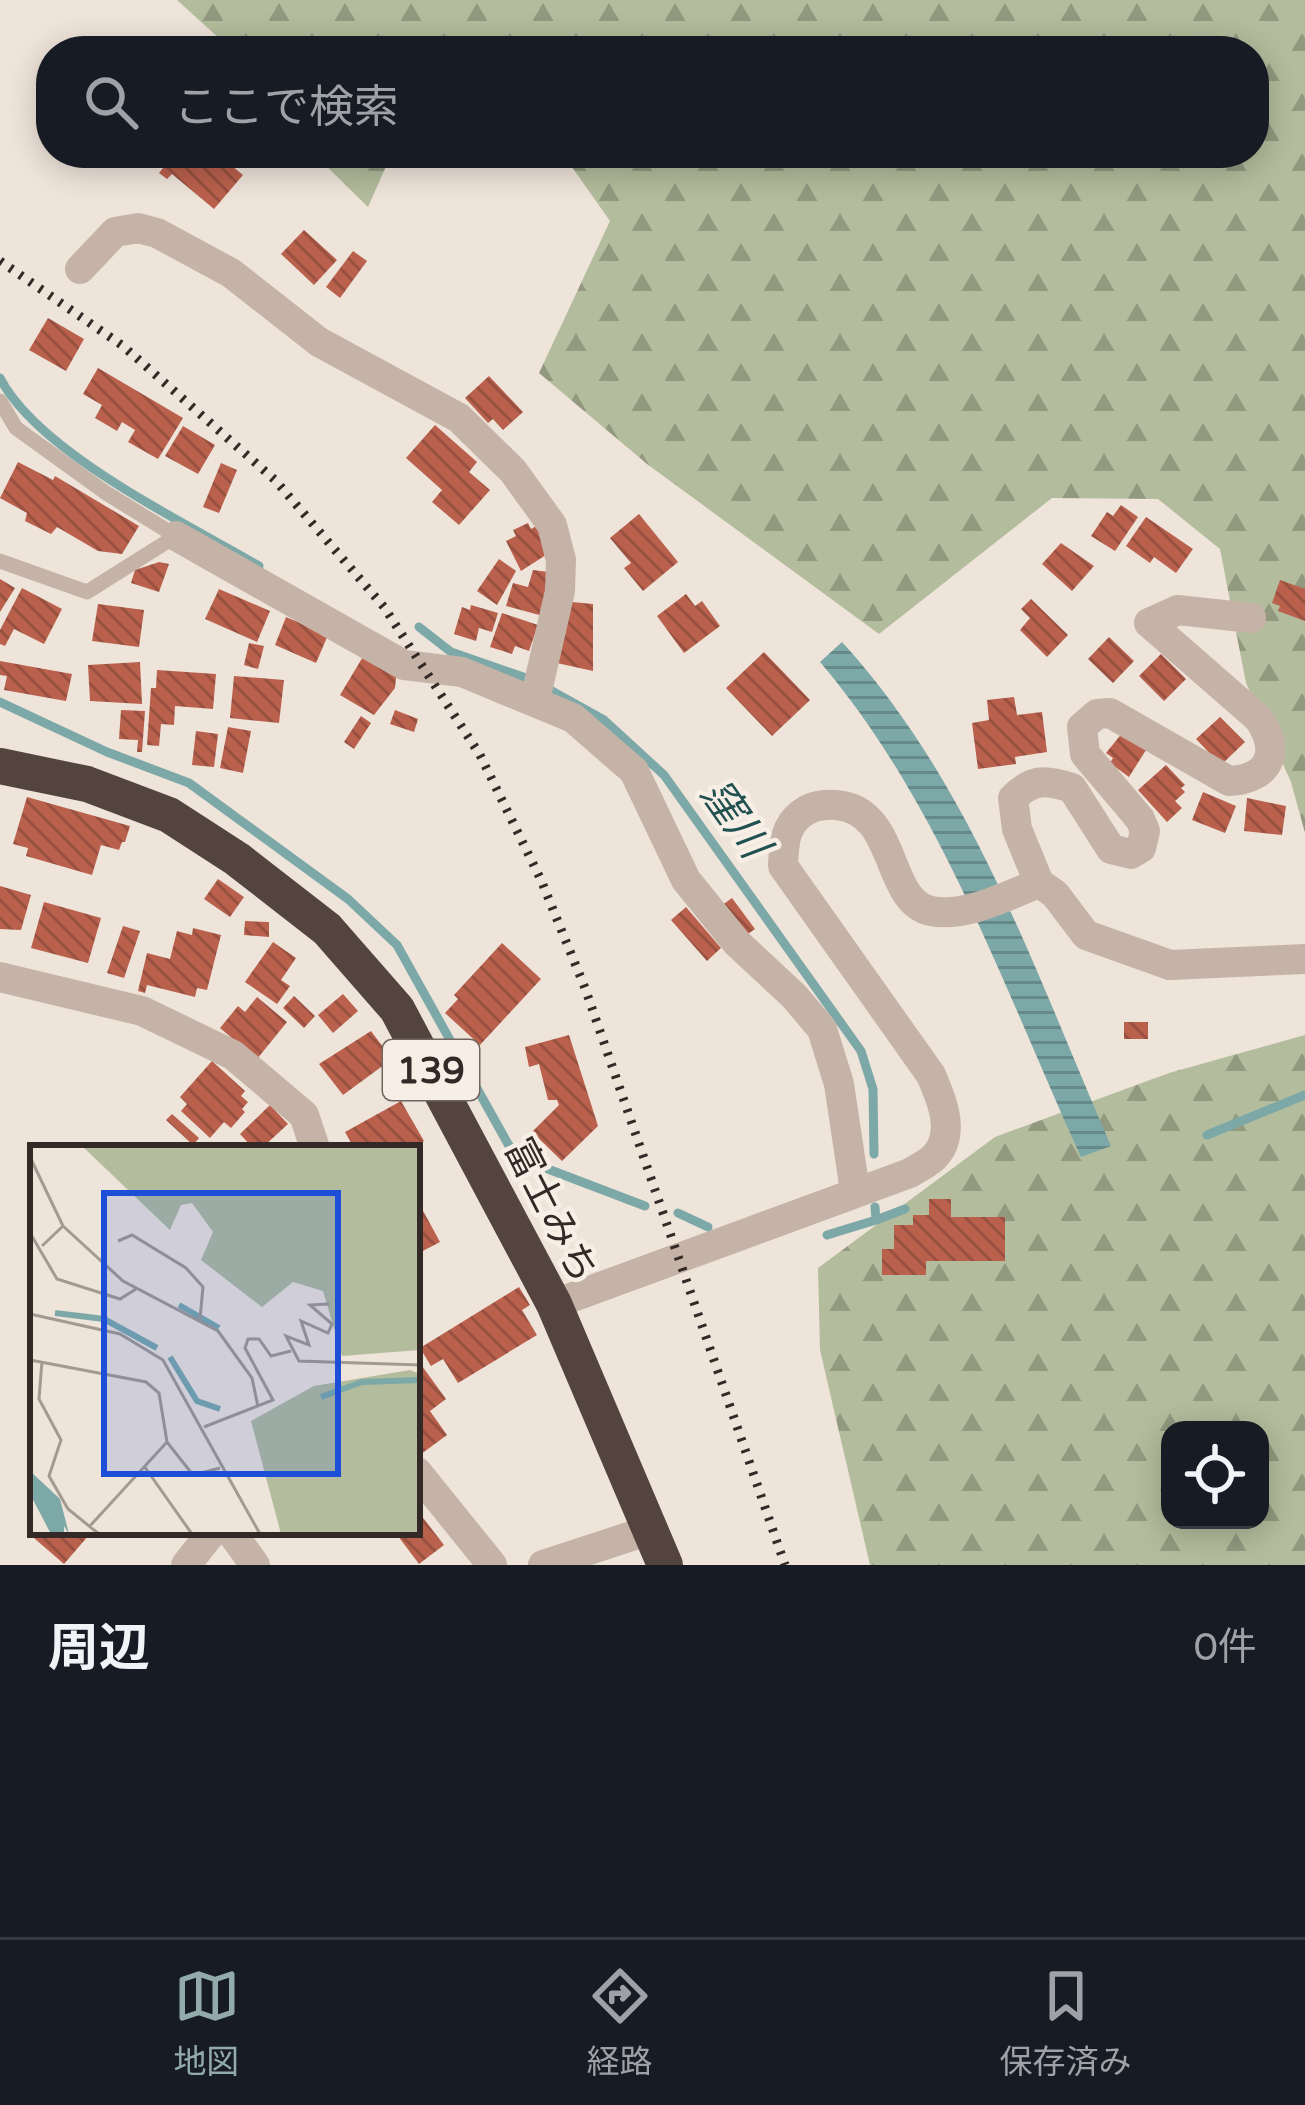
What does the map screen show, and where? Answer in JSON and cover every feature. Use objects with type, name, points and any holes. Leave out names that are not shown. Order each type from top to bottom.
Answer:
[{"type":"highway","name":"富士みち","points":[[0,766],[87,784],[169,815],[237,859],[327,929],[398,1009],[554,1304],[665,1565]]},
{"type":"street","points":[[80,269],[115,232],[138,228],[157,232],[231,272],[319,342],[459,418],[513,470],[552,526],[561,560],[560,590],[539,689]]},
{"type":"street","points":[[176,536],[404,665],[539,689],[634,771],[686,880],[737,943],[822,1029],[838,1084],[855,1191]]},
{"type":"street","points":[[1028,887],[1013,798],[1026,785],[1046,780],[1072,788],[1111,849],[1131,854],[1141,848],[1145,831],[1140,819],[1085,754],[1082,727],[1097,714],[1110,713],[1228,781],[1249,780],[1262,770],[1271,751],[1267,731],[1258,718],[1149,623],[1178,610],[1251,619]]},
{"type":"street","points":[[554,1304],[910,1173],[938,1154],[945,1130],[944,1107],[931,1075],[784,866],[788,829],[801,814],[819,806],[842,806],[864,815],[877,828],[910,899],[928,911],[959,911],[1028,887],[1055,894],[1086,934],[1170,965],[1305,959]]},
{"type":"street","points":[[0,977],[142,1011],[233,1055],[304,1115],[313,1145]]},
{"type":"street","points":[[420,1476],[493,1565]]},
{"type":"street","points":[[543,1565],[647,1531]]},
{"type":"street","points":[[186,1565],[210,1535]]},
{"type":"street","points":[[233,1535],[255,1565]]},
{"type":"lane","points":[[0,401],[16,428],[176,536],[87,592],[0,561]]},
{"type":"green space","points":[[177,0],[1305,0],[1305,833],[1291,782],[1246,683],[1220,549],[1158,499],[1052,498],[879,634],[647,464],[539,373],[610,221],[573,168],[1269,168],[1269,36],[217,36]]},
{"type":"green space","points":[[328,168],[385,168],[368,207]]},
{"type":"green space","points":[[1305,1035],[1305,1565],[870,1565],[820,1350],[818,1268],[995,1137],[1169,1073]]},
{"type":"water","points":[[842,642],[888,697],[964,818],[1027,948],[1111,1146],[1081,1157],[935,837],[863,717],[820,662]]},
{"type":"building","points":[[163,168],[234,168],[243,175],[214,209],[172,174],[167,179],[159,173]]},
{"type":"building","points":[[304,230],[337,260],[314,285],[281,254]]},
{"type":"building","points":[[353,251],[367,261],[340,298],[326,287]]},
{"type":"building","points":[[48,318],[84,339],[66,371],[29,350]]},
{"type":"building","points":[[98,368],[183,418],[158,459],[128,442],[135,430],[122,422],[117,431],[95,418],[102,405],[83,394]]},
{"type":"building","points":[[489,376],[523,412],[503,430],[493,419],[488,423],[465,398]]},
{"type":"building","points":[[435,425],[477,462],[469,472],[490,490],[459,525],[432,502],[442,490],[406,458]]},
{"type":"building","points":[[183,426],[215,445],[198,474],[165,456]]},
{"type":"building","points":[[18,462],[53,480],[55,476],[139,526],[122,554],[98,551],[57,527],[51,534],[25,521],[27,513],[0,498]]},
{"type":"building","points":[[221,463],[237,470],[219,513],[203,507]]},
{"type":"building","points":[[1121,505],[1138,517],[1115,551],[1091,536],[1107,512],[1113,516]]},
{"type":"building","points":[[639,514],[678,562],[643,591],[624,568],[631,563],[610,538]]},
{"type":"building","points":[[1146,517],[1193,549],[1176,573],[1154,557],[1150,563],[1126,546]]},
{"type":"building","points":[[528,523],[531,529],[536,526],[549,553],[521,571],[506,541],[516,536],[513,530]]},
{"type":"building","points":[[1061,543],[1094,566],[1072,591],[1042,564]]},
{"type":"building","points":[[499,559],[516,571],[497,605],[477,591]]},
{"type":"building","points":[[159,562],[169,564],[159,592],[131,583],[135,570]]},
{"type":"building","points":[[533,570],[549,572],[543,616],[506,606],[513,583],[528,587]]},
{"type":"building","points":[[0,579],[15,588],[0,612]]},
{"type":"building","points":[[1280,580],[1305,589],[1305,621],[1278,611],[1280,606],[1272,603]]},
{"type":"building","points":[[22,588],[62,609],[44,644],[14,629],[5,646],[0,644],[0,630]]},
{"type":"building","points":[[219,589],[270,611],[257,642],[205,619]]},
{"type":"building","points":[[686,594],[695,606],[702,601],[720,626],[684,653],[657,616]]},
{"type":"building","points":[[1031,599],[1068,635],[1047,657],[1020,630],[1030,618],[1021,609]]},
{"type":"building","points":[[572,602],[593,604],[593,671],[557,663]]},
{"type":"building","points":[[98,604],[144,610],[139,647],[92,641]]},
{"type":"building","points":[[471,605],[498,613],[492,632],[479,628],[476,641],[454,634],[462,607],[470,610]]},
{"type":"building","points":[[502,613],[538,625],[529,651],[515,646],[512,654],[490,647]]},
{"type":"building","points":[[286,617],[328,635],[316,663],[275,645]]},
{"type":"building","points":[[1109,637],[1134,661],[1113,683],[1088,659]]},
{"type":"building","points":[[249,643],[264,646],[258,669],[244,665]]},
{"type":"building","points":[[764,652],[810,700],[772,736],[726,688]]},
{"type":"building","points":[[1161,654],[1186,679],[1164,701],[1139,676]]},
{"type":"building","points":[[364,655],[397,668],[395,688],[374,715],[340,695]]},
{"type":"building","points":[[0,661],[72,674],[66,701],[4,690],[7,676],[0,675]]},
{"type":"building","points":[[140,662],[142,704],[90,701],[88,665]]},
{"type":"building","points":[[157,670],[216,674],[213,709],[175,706],[174,725],[161,724],[159,746],[147,745]]},
{"type":"building","points":[[234,676],[284,680],[279,723],[230,718]]},
{"type":"building","points":[[1014,697],[1017,715],[1042,712],[1047,752],[1015,757],[1016,764],[978,769],[972,723],[989,720],[987,700]]},
{"type":"building","points":[[121,710],[145,711],[142,752],[137,752],[138,740],[119,739]]},
{"type":"building","points":[[395,710],[418,719],[414,732],[390,724]]},
{"type":"building","points":[[361,716],[371,723],[354,749],[344,742]]},
{"type":"building","points":[[1220,717],[1245,742],[1221,765],[1196,739]]},
{"type":"building","points":[[228,727],[251,731],[243,773],[220,768]]},
{"type":"building","points":[[196,731],[218,734],[214,767],[192,765]]},
{"type":"building","points":[[1123,732],[1146,750],[1129,777],[1110,763],[1113,758],[1106,753]]},
{"type":"building","points":[[1166,765],[1185,785],[1181,788],[1185,792],[1175,801],[1182,808],[1167,822],[1138,790]]},
{"type":"building","points":[[1203,792],[1236,806],[1225,833],[1192,820]]},
{"type":"building","points":[[27,797],[130,826],[125,842],[119,850],[101,845],[92,875],[26,856],[28,848],[13,844]]},
{"type":"building","points":[[1247,798],[1286,806],[1282,835],[1244,831]]},
{"type":"building","points":[[218,879],[244,897],[230,917],[204,899]]},
{"type":"building","points":[[0,886],[31,895],[21,930],[0,929]]},
{"type":"building","points":[[732,898],[755,929],[745,936],[721,906]]},
{"type":"building","points":[[44,902],[101,918],[88,963],[31,948]]},
{"type":"building","points":[[686,907],[721,948],[707,961],[671,920]]},
{"type":"building","points":[[245,921],[269,922],[269,937],[244,935]]},
{"type":"building","points":[[123,926],[140,931],[124,978],[107,973]]},
{"type":"building","points":[[193,928],[221,935],[207,990],[197,988],[195,997],[147,985],[145,993],[138,991],[147,953],[170,959],[177,931],[192,935]]},
{"type":"building","points":[[273,942],[296,958],[281,980],[290,986],[277,1004],[245,982]]},
{"type":"building","points":[[502,943],[541,979],[480,1045],[445,1013],[458,999],[454,995]]},
{"type":"building","points":[[343,994],[358,1011],[333,1033],[318,1015]]},
{"type":"building","points":[[294,996],[315,1016],[304,1028],[283,1008]]},
{"type":"building","points":[[257,997],[287,1022],[257,1059],[220,1028],[238,1006],[245,1012]]},
{"type":"building","points":[[1124,1022],[1148,1022],[1148,1039],[1124,1039]]},
{"type":"building","points":[[371,1031],[392,1059],[343,1095],[319,1064]]},
{"type":"building","points":[[569,1035],[598,1126],[562,1161],[532,1132],[559,1105],[557,1100],[548,1100],[539,1064],[529,1067],[525,1047]]},
{"type":"building","points":[[212,1061],[245,1091],[241,1096],[248,1102],[231,1128],[224,1122],[210,1138],[181,1111],[187,1104],[180,1097]]},
{"type":"building","points":[[401,1101],[424,1141],[417,1145],[352,1145],[345,1132]]},
{"type":"building","points":[[270,1105],[288,1124],[265,1145],[250,1145],[240,1134]]},
{"type":"building","points":[[172,1114],[199,1138],[193,1145],[166,1120]]},
{"type":"building","points":[[929,1199],[951,1199],[951,1217],[1005,1217],[1005,1261],[926,1261],[926,1275],[882,1275],[882,1249],[894,1249],[894,1225],[913,1225],[913,1215],[929,1215]]},
{"type":"building","points":[[420,1208],[440,1242],[420,1252]]},
{"type":"building","points":[[519,1287],[530,1305],[522,1310],[537,1335],[458,1383],[443,1359],[431,1366],[420,1348]]},
{"type":"building","points":[[420,1363],[446,1399],[430,1411],[447,1435],[420,1455]]},
{"type":"building","points":[[420,1514],[444,1545],[419,1564],[397,1535],[420,1535]]},
{"type":"building","points":[[30,1535],[89,1535],[64,1564]]},
{"type":"waterway","name":"窪川","points":[[0,378],[19,406],[79,459],[259,566]]},
{"type":"waterway","name":"窪川","points":[[419,627],[451,652],[532,680],[604,720],[664,775],[861,1051],[873,1089],[874,1154]]},
{"type":"waterway","points":[[0,702],[107,752],[189,783],[348,899],[397,945],[519,1158],[645,1206]]},
{"type":"waterway","name":"窪川","points":[[1207,1135],[1305,1095]]},
{"type":"waterway","name":"窪川","points":[[875,1207],[876,1220],[905,1209]]},
{"type":"waterway","points":[[678,1213],[708,1227]]},
{"type":"waterway","points":[[827,1235],[876,1220]]},
{"type":"railway","points":[[0,261],[123,346],[275,480],[384,607],[480,755],[541,880],[585,988],[785,1565]]}]
